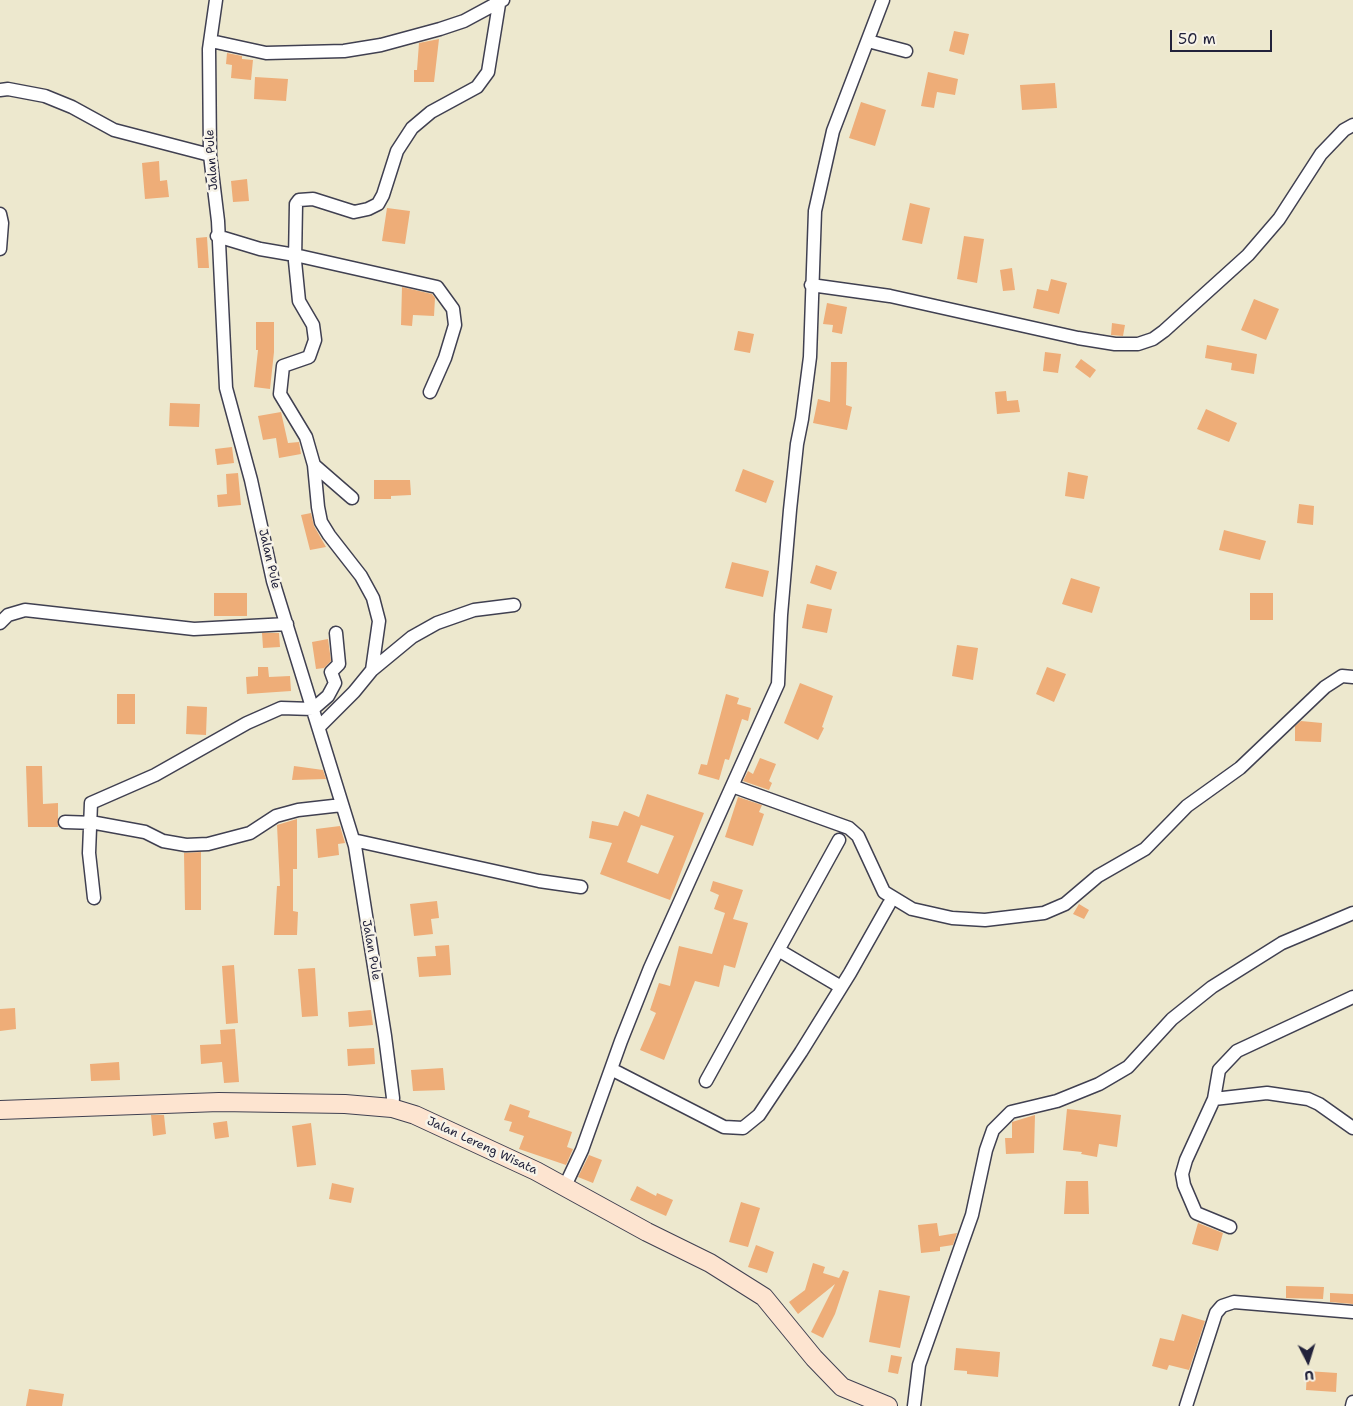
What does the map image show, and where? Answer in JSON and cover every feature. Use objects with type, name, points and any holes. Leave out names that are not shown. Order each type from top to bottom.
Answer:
[{"type":"main road","name":"Jalan Lereng Wisata","points":[[0,1110],[219,1102],[345,1104],[392,1108],[415,1115],[502,1154],[565,1186],[647,1232],[710,1263],[764,1297],[814,1358],[842,1387],[888,1406]]},
{"type":"street","name":"Jalan Pule","points":[[216,0],[211,41],[210,155],[218,221],[217,236],[226,388],[251,480],[273,581],[353,840],[382,1016],[393,1098],[392,1108]]},
{"type":"street","points":[[565,1186],[582,1150],[610,1069],[650,968],[778,684],[781,615],[790,510],[797,444],[810,357],[815,211],[836,122],[883,0]]},
{"type":"street","points":[[211,41],[266,53],[344,52],[381,45],[440,29],[464,21],[501,2]]},
{"type":"street","points":[[372,670],[379,621],[373,598],[361,576],[321,522],[314,465],[304,429],[291,413],[279,390],[284,366],[309,357],[315,340],[313,325],[299,304],[294,212],[300,200],[313,199],[354,212],[368,209],[378,204],[383,195],[397,151],[412,128],[431,112],[477,86],[488,72],[501,2]]},
{"type":"street","points":[[868,41],[906,51]]},
{"type":"street","points":[[0,90],[8,89],[45,96],[72,107],[114,130],[210,155]]},
{"type":"street","points":[[811,285],[890,296],[1078,338],[1115,344],[1138,344],[1153,339],[1248,255],[1279,219],[1321,154],[1344,130],[1353,125]]},
{"type":"street","points":[[0,214],[2,223],[0,248]]},
{"type":"street","points":[[217,236],[260,249],[295,254],[437,287],[453,309],[455,325],[445,358],[430,392]]},
{"type":"street","points":[[314,465],[352,498]]},
{"type":"street","points":[[319,727],[354,692],[372,670],[412,637],[437,623],[474,610],[514,605]]},
{"type":"street","points":[[0,623],[8,615],[25,610],[194,629],[286,624]]},
{"type":"street","points":[[94,898],[88,853],[91,803],[155,775],[247,723],[281,708],[313,710],[328,696],[334,683],[332,672],[339,664],[336,633]]},
{"type":"street","points":[[732,786],[849,828],[858,836],[884,892],[912,909],[952,918],[985,920],[1044,913],[1065,904],[1098,876],[1145,849],[1187,806],[1240,768],[1325,687],[1342,676],[1353,677]]},
{"type":"street","points":[[65,822],[90,822],[145,832],[163,841],[186,845],[208,844],[250,833],[276,816],[298,810],[342,805]]},
{"type":"street","points":[[353,840],[539,881],[581,887]]},
{"type":"street","points":[[706,1081],[780,951],[839,840]]},
{"type":"street","points":[[610,1069],[724,1127],[743,1128],[759,1115],[841,987],[889,904]]},
{"type":"street","points":[[914,1406],[919,1365],[972,1214],[986,1150],[993,1130],[1011,1112],[1057,1100],[1099,1084],[1128,1067],[1172,1019],[1212,987],[1282,943],[1353,913]]},
{"type":"street","points":[[780,951],[841,987]]},
{"type":"street","points":[[1230,1227],[1196,1213],[1184,1185],[1182,1174],[1186,1160],[1214,1099],[1218,1070],[1237,1051],[1353,997]]},
{"type":"street","points":[[1214,1099],[1267,1092],[1308,1099],[1320,1104],[1353,1128]]},
{"type":"street","points":[[1186,1406],[1216,1313],[1222,1306],[1234,1302],[1353,1312]]},
{"type":"building","points":[[954,31],[969,34],[964,55],[949,51]]},
{"type":"building","points":[[439,39],[434,82],[414,82],[414,70],[417,70],[419,43]]},
{"type":"building","points":[[227,53],[242,56],[242,59],[253,60],[251,80],[231,78],[232,65],[226,64]]},
{"type":"building","points":[[928,72],[958,79],[955,95],[937,92],[934,108],[921,106]]},
{"type":"building","points":[[255,77],[288,79],[286,101],[254,99]]},
{"type":"building","points":[[1055,83],[1057,108],[1022,110],[1020,85]]},
{"type":"building","points":[[861,102],[886,110],[875,146],[849,138]]},
{"type":"building","points":[[159,161],[160,181],[167,180],[169,197],[145,199],[142,163]]},
{"type":"building","points":[[247,179],[249,201],[233,202],[231,181]]},
{"type":"building","points":[[910,203],[930,208],[922,244],[902,240]]},
{"type":"building","points":[[387,208],[410,211],[405,244],[382,241]]},
{"type":"building","points":[[964,236],[984,239],[977,283],[957,279]]},
{"type":"building","points":[[207,237],[209,268],[198,268],[196,238]]},
{"type":"building","points":[[1012,268],[1015,290],[1003,291],[1000,270]]},
{"type":"building","points":[[1051,279],[1067,283],[1059,314],[1033,308],[1037,289],[1048,291]]},
{"type":"building","points":[[402,287],[432,294],[435,298],[434,316],[413,315],[412,326],[401,325]]},
{"type":"building","points":[[1254,299],[1279,309],[1266,340],[1241,330]]},
{"type":"building","points":[[827,303],[847,307],[842,334],[832,332],[833,325],[823,324]]},
{"type":"building","points":[[256,322],[274,322],[274,352],[270,389],[254,387],[258,350],[256,350]]},
{"type":"building","points":[[1112,323],[1125,325],[1123,336],[1111,335]]},
{"type":"building","points":[[738,331],[754,334],[750,353],[734,350]]},
{"type":"building","points":[[1207,345],[1257,354],[1254,374],[1231,370],[1232,363],[1205,358]]},
{"type":"building","points":[[1045,352],[1061,354],[1058,373],[1043,371]]},
{"type":"building","points":[[1081,359],[1096,370],[1090,378],[1075,367]]},
{"type":"building","points":[[831,362],[847,362],[846,405],[852,407],[847,430],[813,423],[818,399],[830,402]]},
{"type":"building","points":[[1006,391],[1007,401],[1018,400],[1020,412],[997,414],[995,392]]},
{"type":"building","points":[[170,403],[200,404],[199,427],[169,426]]},
{"type":"building","points":[[1206,409],[1237,423],[1229,442],[1197,429]]},
{"type":"building","points":[[281,412],[288,443],[299,442],[301,454],[279,458],[276,438],[263,440],[258,416]]},
{"type":"building","points":[[232,447],[234,463],[217,465],[215,449]]},
{"type":"building","points":[[743,469],[774,481],[766,503],[735,491]]},
{"type":"building","points":[[1068,472],[1088,476],[1084,499],[1065,496]]},
{"type":"building","points":[[238,473],[241,505],[218,507],[217,495],[227,494],[226,474]]},
{"type":"building","points":[[374,480],[410,480],[411,495],[391,496],[391,499],[374,499]]},
{"type":"building","points":[[1299,504],[1314,506],[1313,525],[1297,523]]},
{"type":"building","points":[[311,513],[314,526],[326,547],[310,550],[301,515]]},
{"type":"building","points":[[1224,530],[1266,541],[1260,560],[1219,550]]},
{"type":"building","points":[[732,562],[769,571],[763,597],[725,588]]},
{"type":"building","points":[[816,565],[837,572],[831,590],[810,583]]},
{"type":"building","points":[[1071,578],[1100,587],[1092,613],[1062,604]]},
{"type":"building","points":[[214,593],[247,593],[247,616],[214,616]]},
{"type":"building","points":[[1250,593],[1273,593],[1273,620],[1250,620]]},
{"type":"building","points":[[807,604],[832,609],[827,633],[802,628]]},
{"type":"building","points":[[262,633],[279,633],[280,647],[263,648]]},
{"type":"building","points":[[328,639],[331,661],[324,668],[316,669],[312,642]]},
{"type":"building","points":[[957,645],[978,648],[973,680],[952,676]]},
{"type":"building","points":[[258,667],[268,667],[269,677],[290,676],[291,691],[247,694],[246,677],[258,676]]},
{"type":"building","points":[[1047,667],[1066,674],[1054,702],[1036,694]]},
{"type":"building","points":[[800,683],[833,696],[822,727],[824,728],[818,740],[784,723]]},
{"type":"building","points":[[117,694],[135,694],[135,724],[117,724]]},
{"type":"building","points":[[726,694],[739,698],[737,704],[751,708],[748,721],[742,719],[729,760],[725,759],[719,780],[698,774],[701,764],[707,765]]},
{"type":"building","points":[[187,706],[207,707],[206,735],[186,734]]},
{"type":"building","points":[[1301,721],[1322,723],[1321,742],[1295,741],[1295,726]]},
{"type":"building","points":[[760,758],[776,764],[769,781],[772,783],[769,790],[743,781],[748,771],[753,774]]},
{"type":"building","points":[[26,766],[42,766],[43,804],[58,803],[58,827],[28,827]]},
{"type":"building","points":[[294,766],[323,770],[326,779],[292,780]]},
{"type":"building","points":[[647,794],[704,813],[670,900],[600,874],[612,843],[589,838],[592,821],[618,826],[624,811],[639,817]],"holes":[[[641,825],[674,836],[658,874],[627,862]]]},
{"type":"building","points":[[738,797],[762,805],[759,812],[764,814],[753,846],[725,837]]},
{"type":"building","points":[[297,819],[297,869],[293,869],[293,911],[298,912],[297,935],[274,935],[277,886],[280,886],[277,825]]},
{"type":"building","points":[[340,826],[345,843],[338,844],[339,855],[318,858],[316,829]]},
{"type":"building","points":[[201,852],[201,910],[185,910],[184,853]]},
{"type":"building","points":[[713,881],[743,890],[733,919],[748,923],[735,968],[724,965],[719,987],[695,981],[664,1060],[640,1050],[656,1013],[650,1010],[659,983],[670,986],[679,946],[712,954],[725,913],[714,909],[719,895],[710,891]]},
{"type":"building","points":[[437,901],[439,918],[431,919],[433,934],[414,936],[410,904]]},
{"type":"building","points":[[1079,904],[1089,910],[1084,919],[1073,914]]},
{"type":"building","points":[[449,945],[451,975],[419,977],[417,957],[436,956],[435,946]]},
{"type":"building","points":[[234,965],[238,1023],[226,1024],[222,966]]},
{"type":"building","points":[[315,968],[318,1016],[302,1017],[298,969]]},
{"type":"building","points":[[15,1008],[16,1029],[0,1031],[0,1009]]},
{"type":"building","points":[[371,1010],[373,1025],[349,1027],[348,1012]]},
{"type":"building","points":[[235,1029],[239,1082],[224,1083],[222,1062],[201,1064],[200,1045],[221,1044],[220,1030]]},
{"type":"building","points":[[374,1048],[375,1064],[348,1066],[347,1049]]},
{"type":"building","points":[[119,1062],[120,1080],[91,1081],[90,1064]]},
{"type":"building","points":[[443,1068],[445,1090],[413,1091],[411,1070]]},
{"type":"building","points":[[510,1104],[530,1111],[528,1117],[572,1132],[567,1147],[573,1149],[566,1165],[519,1149],[524,1136],[509,1131],[512,1122],[504,1120]]},
{"type":"building","points":[[1067,1109],[1121,1115],[1117,1147],[1099,1144],[1097,1157],[1081,1154],[1082,1152],[1063,1150]]},
{"type":"building","points":[[151,1115],[164,1115],[166,1134],[153,1136]]},
{"type":"building","points":[[1035,1115],[1034,1153],[1006,1154],[1005,1138],[1012,1138],[1012,1122]]},
{"type":"building","points":[[227,1121],[229,1137],[215,1139],[213,1123]]},
{"type":"building","points":[[311,1123],[316,1165],[297,1167],[292,1126]]},
{"type":"building","points":[[589,1155],[602,1160],[593,1183],[578,1177]]},
{"type":"building","points":[[1066,1181],[1088,1181],[1089,1214],[1064,1214]]},
{"type":"building","points":[[332,1183],[354,1188],[351,1203],[329,1199]]},
{"type":"building","points":[[637,1186],[656,1196],[657,1193],[673,1200],[666,1216],[630,1200]]},
{"type":"building","points":[[741,1202],[760,1208],[748,1247],[729,1242]]},
{"type":"building","points":[[937,1223],[939,1236],[957,1233],[953,1245],[940,1247],[940,1251],[921,1253],[918,1225]]},
{"type":"building","points":[[1198,1223],[1223,1233],[1218,1251],[1192,1244]]},
{"type":"building","points":[[756,1245],[774,1252],[767,1273],[748,1267]]},
{"type":"building","points":[[813,1263],[825,1267],[823,1273],[839,1278],[843,1270],[849,1272],[835,1314],[823,1338],[811,1332],[835,1284],[798,1314],[789,1302],[805,1290]]},
{"type":"building","points":[[1286,1286],[1324,1287],[1323,1299],[1286,1298]]},
{"type":"building","points":[[879,1290],[910,1296],[900,1348],[869,1342]]},
{"type":"building","points":[[1330,1293],[1353,1294],[1353,1304],[1330,1302]]},
{"type":"building","points":[[1182,1314],[1205,1321],[1189,1370],[1169,1365],[1167,1370],[1152,1366],[1160,1338],[1174,1341]]},
{"type":"building","points":[[956,1348],[1000,1352],[998,1377],[967,1374],[967,1371],[954,1370]]},
{"type":"building","points":[[891,1355],[902,1357],[898,1374],[888,1372]]},
{"type":"building","points":[[1307,1371],[1337,1373],[1336,1392],[1306,1390]]},
{"type":"building","points":[[29,1389],[64,1394],[62,1406],[26,1406]]}]
